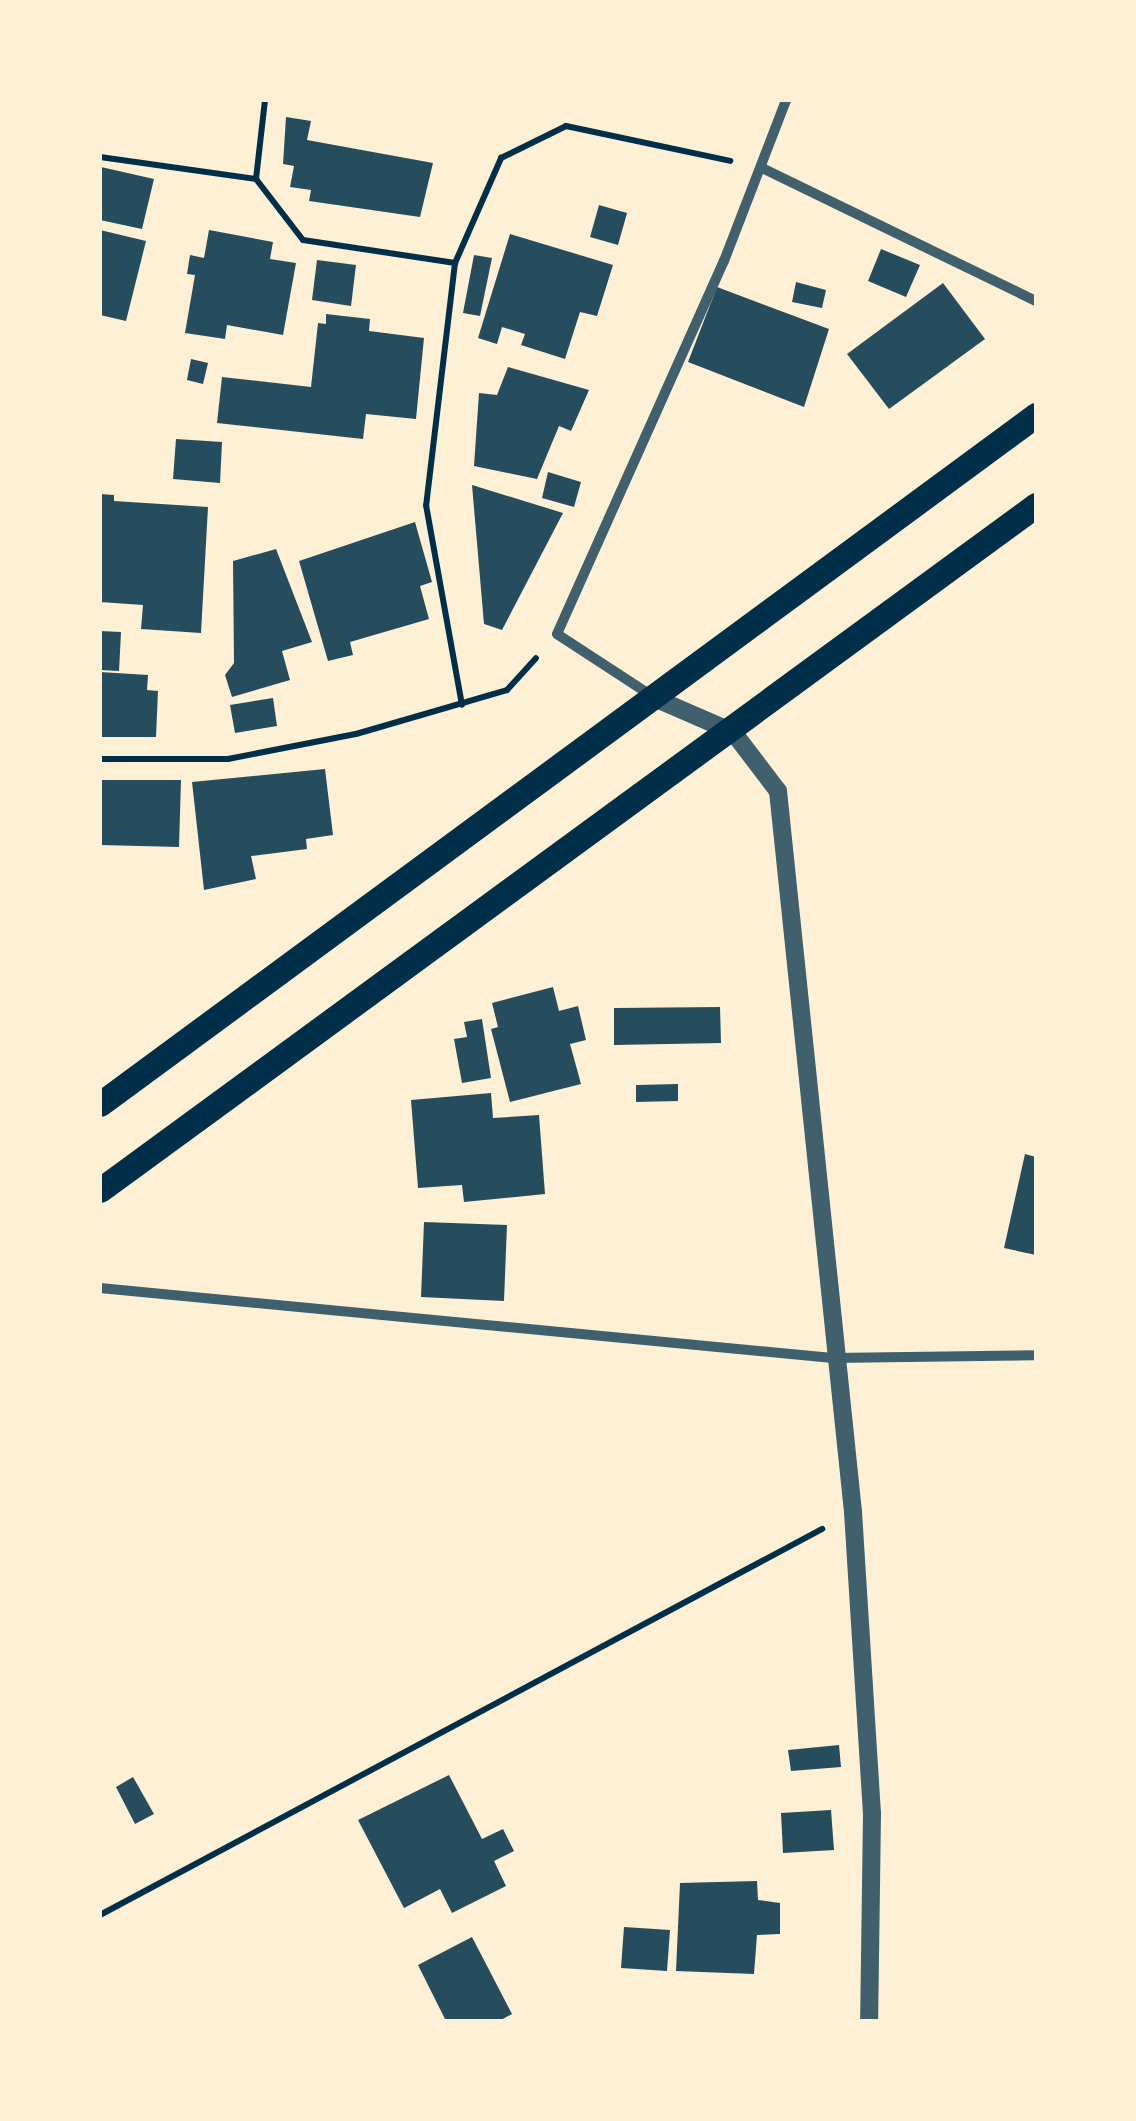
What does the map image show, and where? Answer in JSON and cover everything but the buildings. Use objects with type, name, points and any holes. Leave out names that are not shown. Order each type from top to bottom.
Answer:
[{"type":"main road","points":[[100,1104],[1036,415]]},
{"type":"main road","points":[[100,1190],[732,732],[1036,505]]},
{"type":"street","points":[[786,100],[762,168],[557,634],[652,697],[732,732],[778,791],[833,1358],[853,1512],[872,1814],[869,2021]]},
{"type":"street","points":[[762,168],[1036,301]]},
{"type":"street","points":[[100,1288],[833,1358],[1036,1354]]},
{"type":"path","points":[[256,179],[266,100]]},
{"type":"path","points":[[462,706],[426,505],[455,264],[502,158],[566,126],[762,168]]},
{"type":"path","points":[[100,157],[256,179],[303,240],[455,264]]},
{"type":"path","points":[[100,759],[228,759],[462,706],[507,690],[557,634]]},
{"type":"path","points":[[100,1915],[853,1512]]}]
